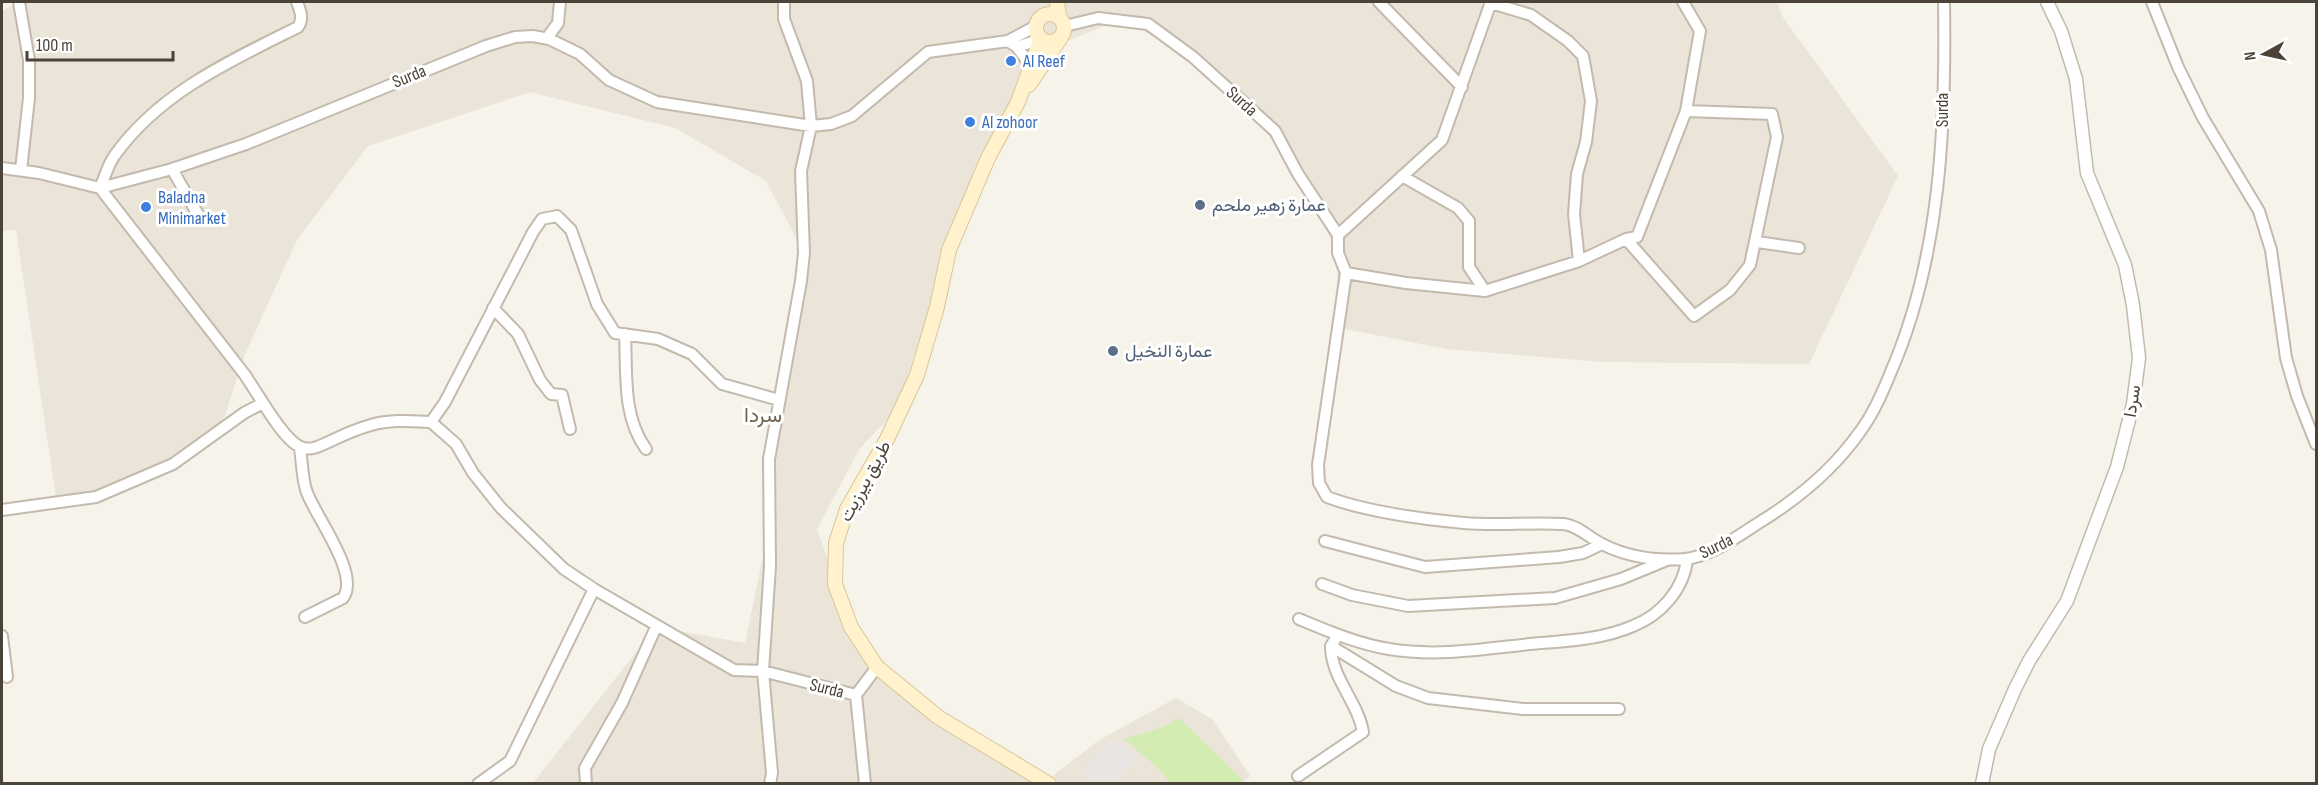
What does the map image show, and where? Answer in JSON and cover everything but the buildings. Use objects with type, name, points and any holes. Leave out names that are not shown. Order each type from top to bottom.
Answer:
[{"type":"main road","points":[[1018,102],[1041,39],[1038,21],[1040,2]]},
{"type":"main road","points":[[1018,102],[1062,27],[1057,2]]},
{"type":"main road","points":[[1038,21],[1047,14],[1062,27]]},
{"type":"main road","points":[[1041,39],[1051,42],[1062,27]]},
{"type":"main road","name":"طريق بيرزيت","points":[[1018,102],[988,158],[949,250],[935,316],[917,375],[884,445],[847,509],[836,543],[835,584],[841,606],[878,667],[938,717],[1049,783]]},
{"type":"street","points":[[19,2],[29,60],[29,98],[21,170]]},
{"type":"street","points":[[297,2],[302,22],[298,27],[201,77],[165,103],[114,156],[100,188],[245,375],[277,426],[300,447],[315,448],[370,425],[390,421],[431,422],[533,232],[542,219],[557,216],[571,230],[597,304],[615,333],[658,339],[692,354],[722,384],[779,400]]},
{"type":"street","points":[[547,38],[558,22],[560,2]]},
{"type":"street","points":[[770,783],[772,773],[763,671],[770,566],[769,459],[804,253],[801,171],[811,126],[807,81],[784,20],[784,2]]},
{"type":"street","points":[[1379,2],[1462,87]]},
{"type":"street","points":[[1338,235],[1442,140],[1491,2],[1531,15],[1568,40],[1583,56],[1591,101],[1586,142],[1577,174],[1574,214],[1579,261]]},
{"type":"street","points":[[1346,273],[1407,283],[1485,291],[1579,261],[1626,239],[1637,237],[1686,111],[1700,31],[1683,2]]},
{"type":"street","name":"Surda","points":[[1062,27],[1098,18],[1148,24],[1193,57],[1275,131],[1298,174],[1338,235],[1338,253],[1346,273],[1318,465],[1319,483],[1327,497],[1350,506],[1464,523],[1567,524],[1602,544],[1646,558],[1687,559],[1701,555],[1733,539],[1790,502],[1818,478],[1859,434],[1878,402],[1901,350],[1918,293],[1935,209],[1942,136],[1944,2]]},
{"type":"street","name":"سردا","points":[[1982,783],[1989,749],[2029,661],[2067,601],[2117,467],[2133,405],[2139,358],[2133,306],[2125,265],[2087,172],[2076,79],[2061,31],[2047,2]]},
{"type":"street","points":[[2152,2],[2178,67],[2203,118],[2259,211],[2271,250],[2286,358],[2297,396],[2316,444]]},
{"type":"street","name":"Surda","points":[[2,168],[21,170],[100,188],[172,169],[246,144],[486,46],[516,37],[547,38],[580,54],[609,80],[657,102],[811,126],[831,124],[852,116],[928,52],[1012,44],[1038,21]]},
{"type":"street","points":[[1012,44],[1041,39]]},
{"type":"street","points":[[1012,44],[1026,59],[1029,70]]},
{"type":"street","points":[[1626,239],[1694,316],[1730,290],[1750,265],[1757,242],[1777,137],[1772,114],[1686,111]]},
{"type":"street","points":[[172,169],[200,218]]},
{"type":"street","points":[[1402,176],[1458,208],[1469,221],[1469,267],[1485,291]]},
{"type":"street","points":[[1757,242],[1799,249]]},
{"type":"street","points":[[493,308],[518,334],[540,380],[551,394],[562,395],[570,429]]},
{"type":"street","points":[[625,334],[628,409],[639,439],[646,448]]},
{"type":"street","points":[[2,510],[96,497],[173,464],[244,413],[262,403]]},
{"type":"street","name":"Surda","points":[[431,422],[456,444],[473,473],[501,507],[564,569],[656,627],[734,670],[763,671],[856,695],[878,667]]},
{"type":"street","points":[[300,447],[306,489],[340,557],[348,582],[343,598],[305,617]]},
{"type":"street","points":[[1325,541],[1425,567],[1559,557],[1583,553],[1602,544]]},
{"type":"street","points":[[1322,584],[1352,595],[1408,606],[1532,600],[1556,598],[1621,579],[1670,559]]},
{"type":"street","points":[[1299,618],[1338,636],[1388,649],[1443,653],[1589,638],[1633,626],[1654,613],[1670,599],[1686,574],[1687,559]]},
{"type":"street","points":[[478,783],[510,761],[594,589]]},
{"type":"street","points":[[586,783],[585,768],[622,703],[656,627]]},
{"type":"street","points":[[2,636],[7,677]]},
{"type":"street","points":[[1298,776],[1363,732],[1361,719],[1332,661],[1331,646],[1338,636]]},
{"type":"street","points":[[1331,646],[1396,686],[1428,698],[1523,709],[1619,709]]},
{"type":"street","points":[[856,695],[865,783]]},
{"type":"shaded area","points":[[19,2],[1777,2],[1782,16],[1898,176],[1809,364],[1602,362],[1447,349],[1335,327],[1338,253],[1298,174],[1244,103],[1193,57],[1120,19],[1035,55],[949,250],[896,411],[860,448],[817,529],[851,627],[928,709],[1046,781],[1099,740],[1176,698],[1212,719],[1250,776],[1242,784],[533,783],[656,627],[745,643],[770,523],[769,459],[804,253],[766,181],[675,128],[530,92],[368,146],[297,240],[245,354],[220,430],[194,449],[125,485],[57,504],[16,230],[2,231],[2,11]]},
{"type":"shaded area","points":[[1112,738],[1138,758],[1114,783],[1093,783],[1082,772]]},
{"type":"green space","points":[[1179,718],[1243,780],[1239,783],[1170,783],[1157,767],[1124,739],[1166,726]]},
{"type":"place","name":"Al Reef","points":[[1011,61]]},
{"type":"place","name":"Al zohoor","points":[[970,122]]},
{"type":"place","name":"عمارة زهير ملحم","points":[[1200,205]]},
{"type":"place","name":"Baladna Minimarket","points":[[146,207]]},
{"type":"place","name":"عمارة النخيل","points":[[1113,351]]},
{"type":"district","name":"سردا","points":[[763,415]]}]
